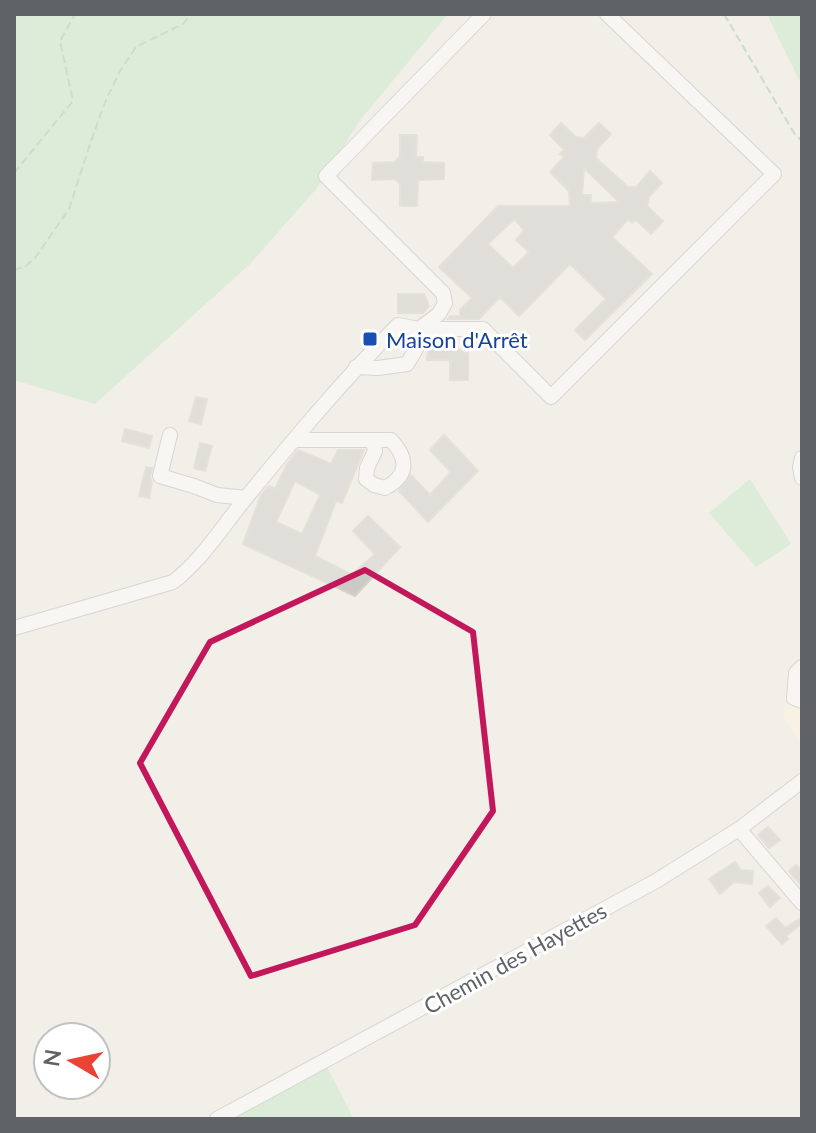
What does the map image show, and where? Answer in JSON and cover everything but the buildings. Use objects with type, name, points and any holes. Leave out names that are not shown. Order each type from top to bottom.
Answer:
[{"type":"street","points":[[419,329],[439,314],[445,303],[443,293],[326,176],[484,14]]},
{"type":"street","points":[[14,628],[173,582],[188,571],[356,367],[398,325],[419,329],[483,329],[551,397],[774,174],[607,14]]},
{"type":"street","points":[[356,367],[407,364],[419,344],[419,329]]},
{"type":"street","points":[[170,435],[160,476],[217,495],[246,498]]},
{"type":"street","points":[[296,440],[373,440]]},
{"type":"street","points":[[802,458],[802,478]]},
{"type":"street","points":[[217,495],[228,521]]},
{"type":"street","points":[[802,667],[796,673],[794,698],[802,701]]},
{"type":"street","name":"Chemin des Hayettes","points":[[217,1119],[642,888],[739,829],[800,787]]},
{"type":"street","points":[[739,829],[802,903]]},
{"type":"path","points":[[14,173],[73,101],[60,41],[75,14]]},
{"type":"path","points":[[14,270],[26,266],[35,258],[69,209],[106,100],[136,47],[183,24],[191,14]]},
{"type":"path","points":[[724,14],[794,133],[802,141]]},
{"type":"highlighted area","points":[[365,570],[473,632],[493,811],[415,925],[251,976],[140,763],[210,642]]},
{"type":"shaded area","points":[[802,660],[802,746],[784,717],[787,675]]},
{"type":"green space","points":[[14,14],[448,14],[361,119],[317,188],[250,264],[95,404],[14,380]]},
{"type":"green space","points":[[767,14],[802,14],[802,86]]},
{"type":"green space","points":[[750,479],[791,544],[756,567],[709,513]]},
{"type":"green space","points":[[327,1067],[354,1119],[230,1119]]},
{"type":"place","name":"Maison d'Arrêt","points":[[370,339]]}]
